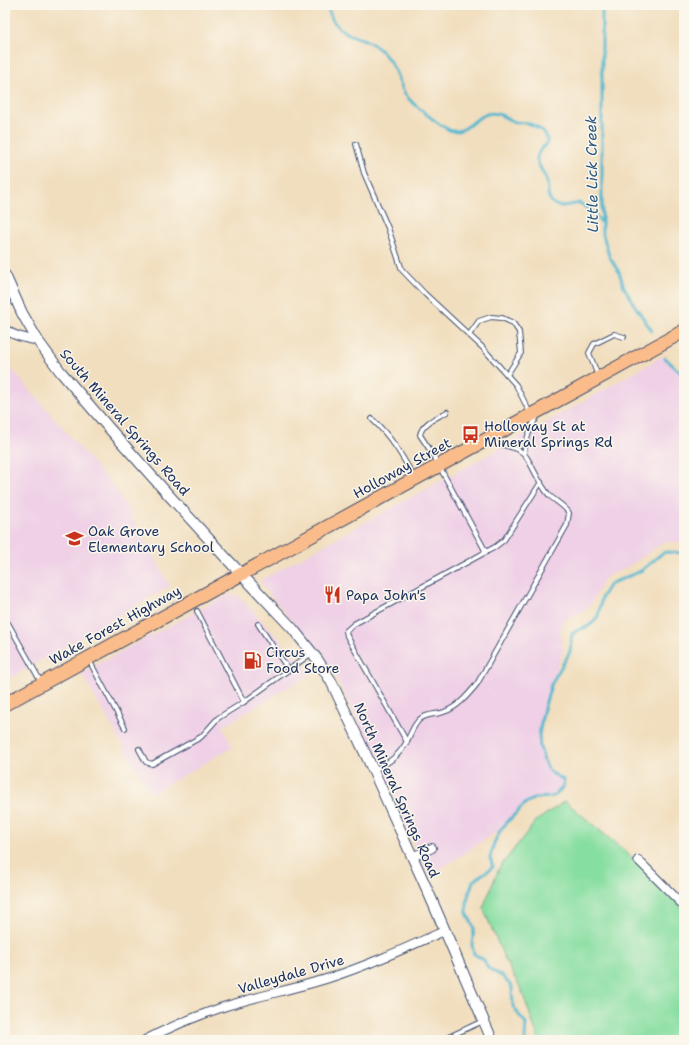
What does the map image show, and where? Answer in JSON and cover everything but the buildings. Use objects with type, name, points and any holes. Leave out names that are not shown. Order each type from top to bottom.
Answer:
[{"type":"highway","name":"Holloway Street","points":[[241,574],[684,331]]},
{"type":"highway","name":"Wake Forest Highway","points":[[5,704],[241,574]]},
{"type":"street","name":"South Mineral Springs Road","points":[[5,275],[22,313],[38,340],[60,371],[108,427],[241,574]]},
{"type":"street","points":[[5,329],[22,338],[38,340]]},
{"type":"street","name":"North Mineral Springs Road","points":[[241,574],[293,630],[325,670],[331,681],[373,770],[492,1040]]},
{"type":"street","points":[[412,857],[432,848]]},
{"type":"street","points":[[638,860],[684,906]]},
{"type":"street","name":"Valleydale Drive","points":[[145,1040],[217,1009],[322,980],[360,967],[444,931]]},
{"type":"lane","points":[[356,144],[364,172],[388,228],[402,270],[425,294],[482,347],[516,385],[537,412],[526,440],[524,453]]},
{"type":"lane","points":[[469,335],[479,321],[491,317],[502,318],[513,323],[519,332],[521,353],[507,375]]},
{"type":"lane","points":[[599,378],[588,353],[594,344],[614,334],[624,337]]},
{"type":"lane","points":[[447,412],[425,425],[420,435],[439,466],[486,552]]},
{"type":"lane","points":[[372,419],[397,447],[415,479]]},
{"type":"lane","points":[[373,770],[388,763],[398,755],[407,742],[414,725],[422,718],[428,714],[443,713],[455,706],[471,692],[477,684],[567,525],[569,514],[567,510],[549,495],[524,453],[497,443],[479,444]]},
{"type":"lane","points":[[407,742],[347,636],[346,631],[354,624],[495,547],[504,540],[541,482]]},
{"type":"lane","points":[[197,611],[244,702]]},
{"type":"lane","points":[[8,623],[41,684]]},
{"type":"lane","points":[[258,624],[288,669]]},
{"type":"lane","points":[[139,749],[146,762],[152,764],[201,737],[218,718],[244,702],[312,653]]},
{"type":"lane","points":[[88,658],[126,728]]},
{"type":"lane","points":[[442,1040],[483,1021]]},
{"type":"shaded area","points":[[663,356],[684,373],[684,541],[664,542],[631,565],[609,575],[603,581],[587,609],[566,619],[562,625],[560,633],[563,650],[543,712],[539,735],[540,747],[544,761],[551,772],[564,780],[563,787],[552,797],[535,798],[526,803],[501,829],[428,877],[379,762],[333,672],[259,581],[528,433]]},
{"type":"shaded area","name":"Oak Grove Elementary School","points":[[11,368],[118,492],[170,586],[5,681],[5,370]]},
{"type":"shaded area","points":[[229,594],[238,596],[312,673],[222,727],[233,747],[151,794],[81,673]]},
{"type":"green space","points":[[565,801],[635,860],[684,910],[684,1040],[539,1040],[521,989],[506,962],[483,908],[499,868],[536,821]]},
{"type":"waterway","points":[[327,5],[333,20],[341,30],[363,39],[384,54],[391,63],[408,98],[442,126],[453,131],[458,131],[462,130],[478,118],[487,114],[495,113],[515,122],[530,124],[541,130],[546,136],[547,143],[540,150],[537,159],[547,181],[550,200],[556,205],[561,206],[580,203],[590,210],[602,223]]},
{"type":"waterway","name":"Little Lick Creek","points":[[602,5],[602,231],[609,256],[619,272],[624,287],[652,331]]},
{"type":"waterway","name":"Little Lick Creek","points":[[665,358],[684,378]]},
{"type":"waterway","name":"Little Lick Creek","points":[[525,1040],[526,1023],[513,1006],[512,987],[503,977],[488,968],[484,960],[474,954],[472,945],[474,928],[467,913],[467,900],[473,881],[493,867],[490,858],[494,843],[501,829],[515,814],[526,803],[535,798],[552,797],[563,787],[564,780],[550,772],[544,761],[540,747],[539,735],[543,712],[551,685],[570,652],[572,634],[589,626],[598,616],[602,597],[610,584],[641,571],[665,552],[684,553]]},
{"type":"place","name":"Holloway St at Mineral Springs Rd","points":[[471,434]]},
{"type":"place","name":"Oak Grove Elementary School","points":[[75,539]]},
{"type":"place","name":"Papa John's","points":[[333,595]]},
{"type":"place","name":"Circus Food Store","points":[[253,660]]}]
